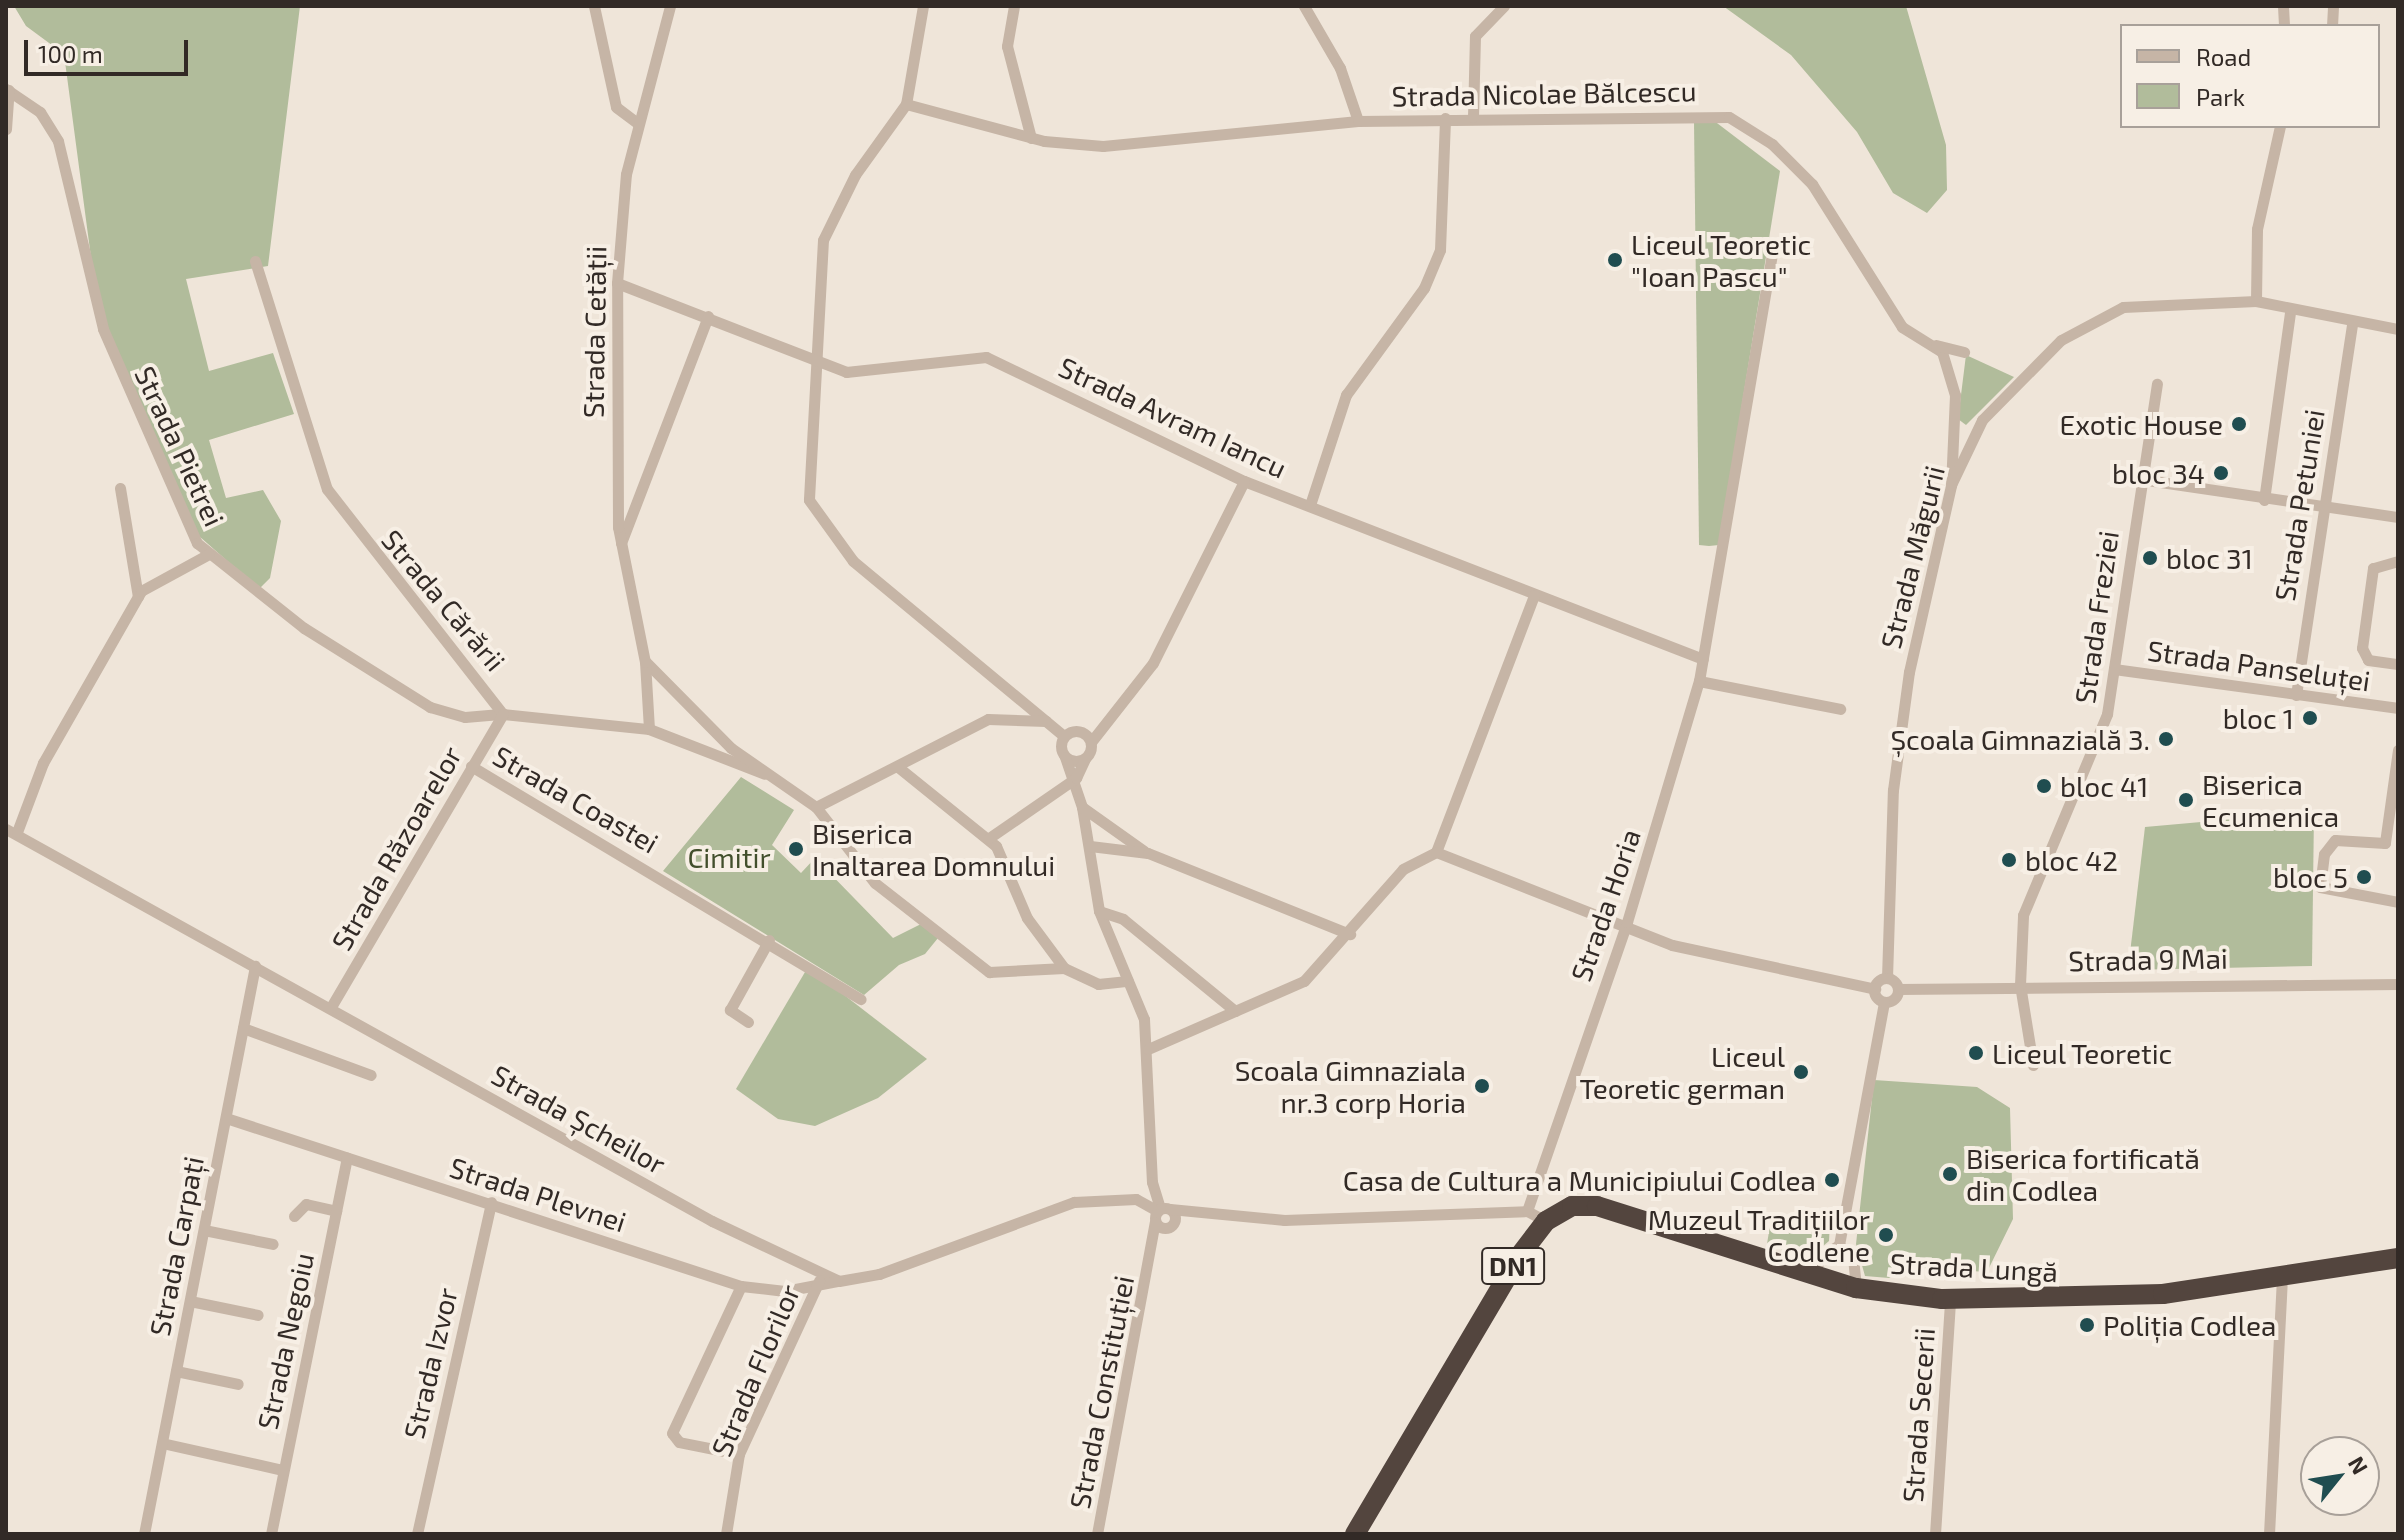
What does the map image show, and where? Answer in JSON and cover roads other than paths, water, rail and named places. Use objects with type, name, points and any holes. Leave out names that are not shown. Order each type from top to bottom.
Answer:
[{"type":"highway","name":"Strada Lungă","points":[[1546,1221],[1572,1206],[1597,1206],[1856,1288],[1950,1299],[2088,1300],[2398,1258]]},
{"type":"highway","name":"DN1","points":[[1355,1534],[1546,1221]]},
{"type":"street","points":[[594,6],[616,107],[637,123]]},
{"type":"street","name":"Strada Cetății","points":[[649,729],[645,662],[620,548],[617,283],[637,123],[670,6]]},
{"type":"street","points":[[923,6],[906,104],[855,175],[823,240],[807,485],[819,523],[875,581],[1064,736],[1065,757],[1085,759]]},
{"type":"street","points":[[1014,6],[1007,46],[1031,138]]},
{"type":"street","points":[[1304,6],[1340,68],[1358,121]]},
{"type":"street","points":[[1473,117],[1472,50],[1485,11],[1504,6]]},
{"type":"street","points":[[6,129],[8,90]]},
{"type":"street","name":"Strada Pietrei","points":[[8,90],[40,112],[58,141],[90,287],[121,381],[186,526],[209,554],[304,628],[430,707],[465,717],[503,714]]},
{"type":"street","name":"Strada Nicolae Bălcescu","points":[[906,104],[1031,138],[1124,145],[1358,121],[1697,112],[1744,124],[1825,200],[1902,327],[1935,345],[1964,352]]},
{"type":"street","points":[[1310,505],[1350,387],[1408,312],[1440,250],[1445,118]]},
{"type":"street","points":[[2256,301],[2257,229],[2280,128]]},
{"type":"street","name":"Strada Horia","points":[[1527,1211],[1540,1163],[1625,928],[1699,681],[1773,249]]},
{"type":"street","name":"Strada Cărării","points":[[255,261],[327,489],[503,714],[649,729],[765,774]]},
{"type":"street","name":"Strada Avram Iancu","points":[[617,283],[817,360],[866,373],[964,354],[986,357],[1244,481],[1703,659]]},
{"type":"street","name":"Strada Măgurii","points":[[1887,978],[1901,719],[1951,485],[1993,406],[2090,320],[2136,305],[2256,301],[2290,312],[2398,329]]},
{"type":"street","points":[[2264,500],[2290,312]]},
{"type":"street","points":[[620,548],[708,316]]},
{"type":"street","name":"Strada Petuniei","points":[[2296,695],[2352,323]]},
{"type":"street","points":[[1935,345],[1955,387],[1951,485]]},
{"type":"street","name":"Strada Freziei","points":[[2033,1065],[2020,985],[2026,899],[2107,714],[2140,479],[2157,384]]},
{"type":"street","points":[[2140,479],[2264,500],[2398,517]]},
{"type":"street","points":[[989,838],[1076,778],[1091,742],[1153,663],[1244,481]]},
{"type":"street","points":[[120,488],[138,597]]},
{"type":"street","points":[[12,830],[43,763],[138,597],[152,582],[209,554]]},
{"type":"street","name":"Strada Panseluței","points":[[2398,561],[2373,568],[2362,648],[2368,660],[2398,664]]},
{"type":"street","points":[[1148,1049],[1304,981],[1350,934],[1409,864],[1436,852],[1534,595]]},
{"type":"street","points":[[645,662],[765,774],[816,807],[875,883],[989,972],[1064,968],[1098,984],[1128,981]]},
{"type":"street","name":"Strada Panseluței","points":[[2114,669],[2398,708]]},
{"type":"street","points":[[1699,681],[1840,709]]},
{"type":"street","name":"Strada Răzoarelor","points":[[331,1007],[503,714]]},
{"type":"street","points":[[816,807],[988,719],[1047,722]]},
{"type":"street","points":[[1064,736],[1077,731],[1091,742]]},
{"type":"street","points":[[2398,750],[2385,843],[2335,840],[2324,854],[2320,887],[2398,902]]},
{"type":"street","name":"Strada Constituției","points":[[1065,757],[1076,778],[1099,911],[1128,981],[1148,1049],[1152,1182],[1161,1213],[1097,1534]]},
{"type":"street","name":"Strada Coastei","points":[[471,766],[769,940],[861,999]]},
{"type":"street","points":[[898,767],[989,838],[1027,918],[1064,968]]},
{"type":"street","points":[[1082,807],[1148,853],[1350,934]]},
{"type":"street","name":"Strada Șcheilor","points":[[12,830],[712,1221],[839,1281]]},
{"type":"street","points":[[1090,846],[1148,853]]},
{"type":"street","points":[[1436,852],[1625,928],[1752,967],[1875,989],[1884,1002]]},
{"type":"street","points":[[1099,911],[1123,919],[1235,1011]]},
{"type":"street","points":[[748,1022],[730,1010],[769,940]]},
{"type":"street","name":"Strada Carpați","points":[[144,1534],[255,966]]},
{"type":"street","points":[[1813,1275],[1822,1255],[1839,1245],[1884,1002],[1898,989],[1887,978],[1875,989]]},
{"type":"street","name":"Strada 9 Mai","points":[[1898,989],[2020,985],[2398,984]]},
{"type":"street","points":[[243,1028],[371,1075]]},
{"type":"street","name":"Strada Plevnei","points":[[226,1118],[741,1286],[817,1286],[839,1281]]},
{"type":"street","name":"Strada Negoiu","points":[[271,1534],[347,1158]]},
{"type":"street","points":[[839,1281],[879,1274],[1074,1202],[1136,1199],[1161,1213],[1206,1216],[1527,1211],[1546,1221]]},
{"type":"street","name":"Strada Izvor","points":[[417,1534],[491,1202]]},
{"type":"street","points":[[294,1216],[306,1204],[336,1211]]},
{"type":"street","points":[[1161,1213],[1170,1227]]},
{"type":"street","points":[[1161,1213],[1170,1227]]},
{"type":"street","points":[[1170,1227],[1206,1216]]},
{"type":"street","name":"Strada Constituției","points":[[1152,1260],[1170,1227]]},
{"type":"street","points":[[204,1230],[273,1244]]},
{"type":"street","points":[[1839,1245],[1853,1258],[1856,1288]]},
{"type":"street","name":"Strada Florilor","points":[[726,1534],[739,1454],[822,1274]]},
{"type":"street","points":[[2269,1534],[2282,1276]]},
{"type":"street","points":[[739,1454],[679,1442],[672,1433],[741,1286]]},
{"type":"street","name":"Strada Secerii","points":[[1935,1534],[1950,1299]]},
{"type":"street","points":[[190,1301],[258,1315]]},
{"type":"street","points":[[176,1371],[238,1384]]},
{"type":"street","points":[[162,1443],[283,1470]]},
{"type":"place","name":"Liceul Teoretic \"Ioan Pascu\"","points":[[1615,260]]},
{"type":"place","name":"Exotic House","points":[[2239,424]]},
{"type":"place","name":"bloc 34","points":[[2221,473]]},
{"type":"place","name":"bloc 31","points":[[2150,558]]},
{"type":"place","name":"bloc 1","points":[[2310,718]]},
{"type":"place","name":"Școala Gimnazială 3.","points":[[2166,739]]},
{"type":"place","name":"bloc 41","points":[[2044,786]]},
{"type":"place","name":"Biserica Ecumenica","points":[[2186,800]]},
{"type":"place","name":"Biserica Inaltarea Domnului","points":[[796,849]]},
{"type":"place","name":"bloc 42","points":[[2009,860]]},
{"type":"place","name":"bloc 5","points":[[2364,877]]},
{"type":"place","name":"Liceul Teoretic","points":[[1976,1053]]},
{"type":"place","name":"Liceul Teoretic german","points":[[1801,1072]]},
{"type":"place","name":"Scoala Gimnaziala nr.3 corp Horia","points":[[1482,1086]]},
{"type":"place","name":"Biserica fortificată din Codlea","points":[[1950,1174]]},
{"type":"place","name":"Casa de Cultura a Municipiului Codlea","points":[[1832,1180]]},
{"type":"place","name":"Muzeul Tradițiilor Codlene","points":[[1886,1235]]},
{"type":"place","name":"Poliția Codlea","points":[[2087,1325]]},
{"type":"park label","name":"Cimitir","points":[[729,857]]}]
